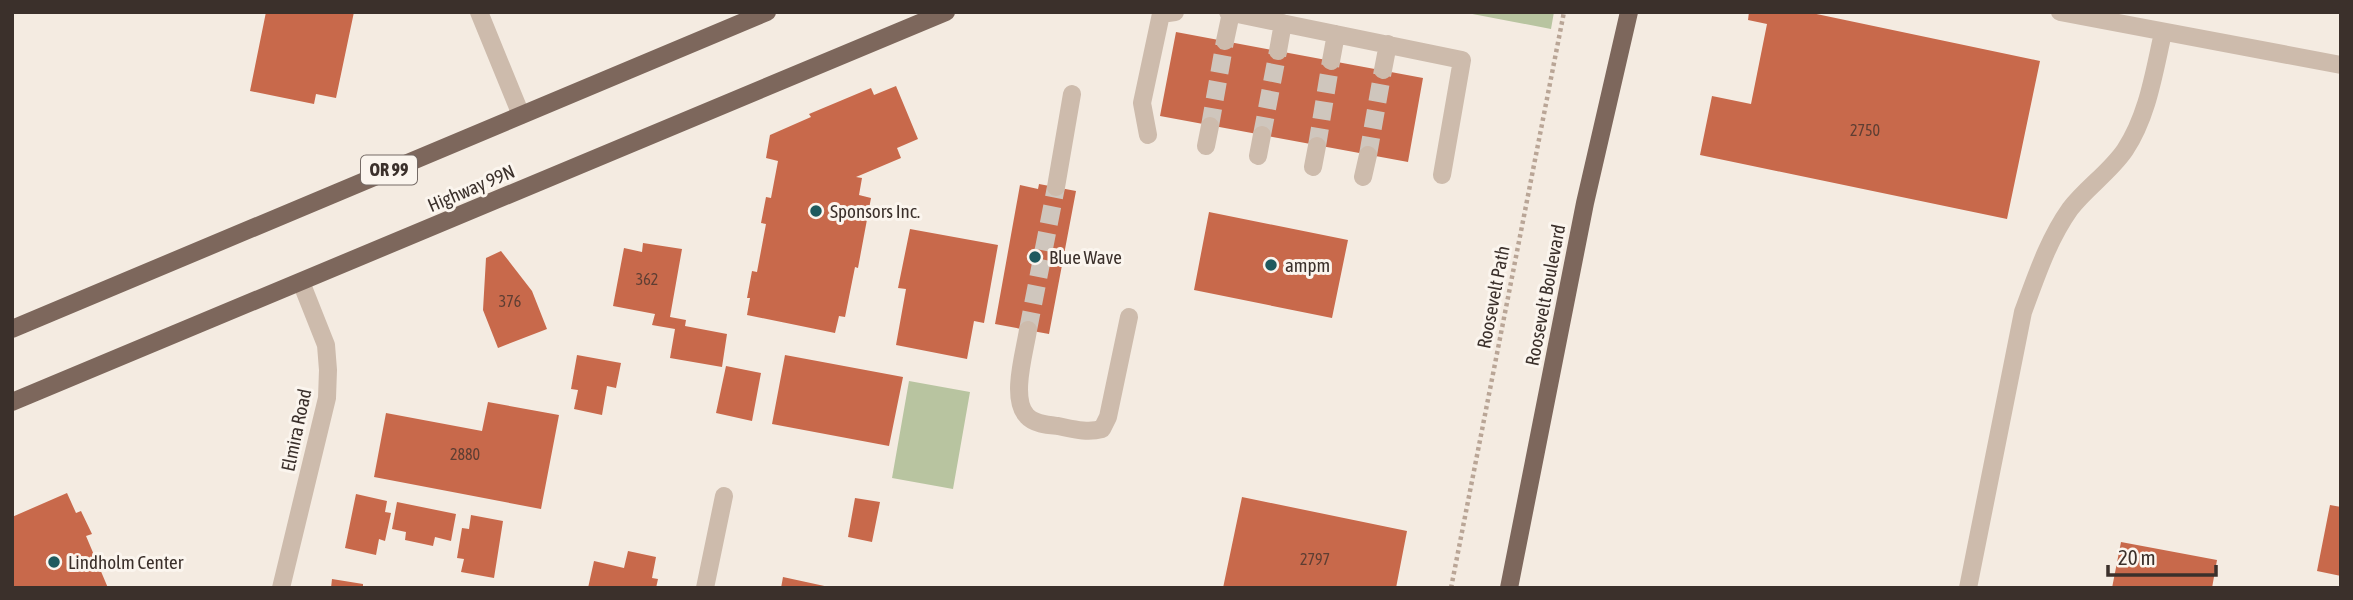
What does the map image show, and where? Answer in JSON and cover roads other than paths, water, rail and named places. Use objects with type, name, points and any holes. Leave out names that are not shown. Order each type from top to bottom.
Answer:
[{"type":"main road","name":"OR 99","points":[[12,329],[767,12]]},
{"type":"main road","name":"Highway 99N","points":[[12,402],[946,12]]},
{"type":"main road","name":"Roosevelt Boulevard","points":[[1509,588],[1585,203],[1629,12]]},
{"type":"street","points":[[479,12],[521,115]]},
{"type":"street","points":[[1148,135],[1142,103],[1158,27],[1161,15],[1175,12]]},
{"type":"street","points":[[1225,41],[1229,12],[1462,60],[1442,175]]},
{"type":"street","points":[[2060,12],[2341,65]]},
{"type":"street","points":[[1278,51],[1283,23]]},
{"type":"street","points":[[1968,588],[2023,312],[2047,249],[2070,209],[2124,151],[2143,114],[2163,33]]},
{"type":"street","points":[[1331,61],[1336,34]]},
{"type":"street","points":[[1383,70],[1388,44]]},
{"type":"street","points":[[1056,187],[1072,94]]},
{"type":"street","points":[[1206,146],[1210,126]]},
{"type":"street","points":[[1258,156],[1262,135]]},
{"type":"street","points":[[1312,167],[1317,146]]},
{"type":"street","points":[[1363,177],[1367,155]]},
{"type":"street","name":"Elmira Road","points":[[281,588],[327,398],[326,345],[300,282]]},
{"type":"street","points":[[1028,330],[1020,378],[1020,401],[1026,416],[1037,423],[1091,432],[1102,429],[1108,417],[1129,317]]},
{"type":"street","points":[[705,588],[724,496]]},
{"type":"tunnel","points":[[1210,126],[1225,41]]},
{"type":"tunnel","points":[[1262,135],[1278,51]]},
{"type":"tunnel","points":[[1317,146],[1331,61]]},
{"type":"tunnel","points":[[1368,155],[1383,70]]},
{"type":"tunnel","points":[[1028,330],[1056,187]]},
{"type":"place","name":"Sponsors Inc.","points":[[816,211]]},
{"type":"place","name":"Blue Wave","points":[[1035,257]]},
{"type":"place","name":"ampm","points":[[1271,265]]},
{"type":"place","name":"Lindholm Center","points":[[54,562]]}]
